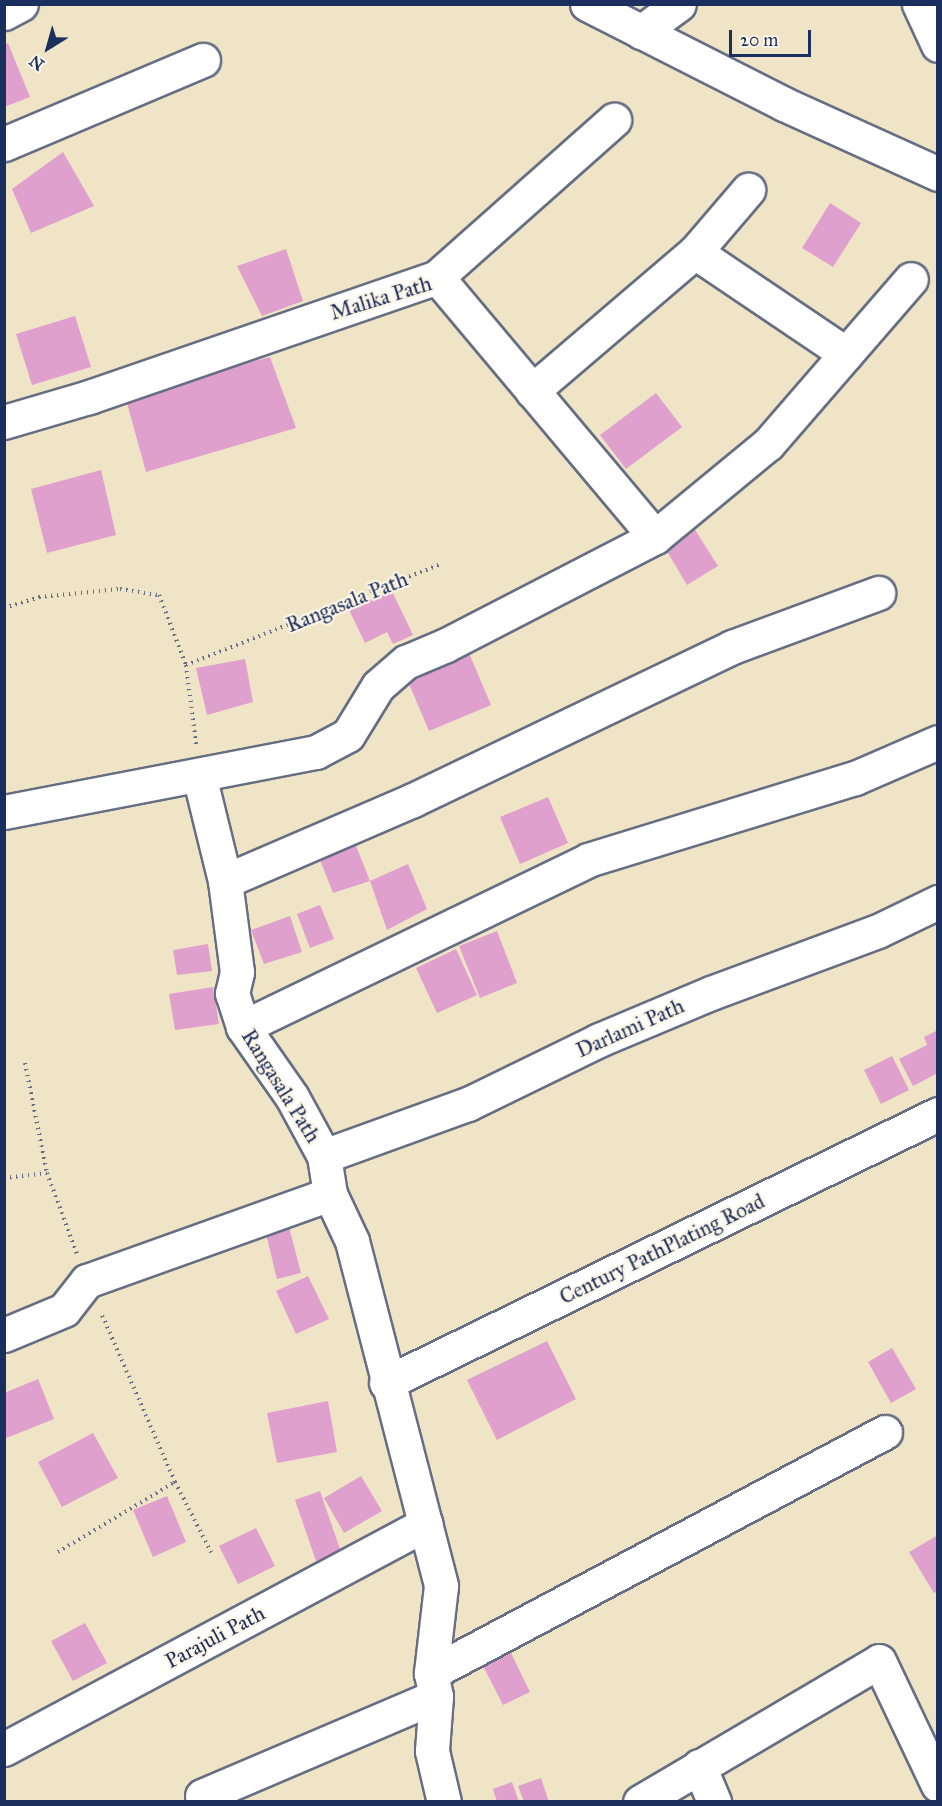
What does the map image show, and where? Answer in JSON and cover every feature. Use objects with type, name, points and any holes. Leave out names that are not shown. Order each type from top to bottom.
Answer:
[{"type":"street","points":[[4,13],[21,4]]},
{"type":"street","points":[[587,4],[641,32],[923,157],[938,174]]},
{"type":"street","points":[[641,32],[679,4]]},
{"type":"street","points":[[919,4],[936,37]]},
{"type":"street","points":[[4,144],[203,60]]},
{"type":"street","points":[[437,277],[614,120]]},
{"type":"street","points":[[532,391],[695,252],[748,190]]},
{"type":"street","points":[[695,252],[846,354]]},
{"type":"street","name":"Malika Path","points":[[4,422],[89,397],[437,277],[655,537]]},
{"type":"street","points":[[4,812],[316,752],[348,735],[378,686],[406,662],[446,645],[655,537],[768,444],[911,279]]},
{"type":"street","points":[[225,882],[413,800],[732,647],[878,593]]},
{"type":"street","points":[[243,1027],[588,860],[855,778],[938,742]]},
{"type":"street","name":"Rangasala Path","points":[[200,775],[225,882],[237,972],[232,993],[243,1027],[292,1097],[324,1156],[330,1194],[352,1241],[386,1383],[441,1586],[433,1684],[432,1751],[444,1802]]},
{"type":"street","name":"Darlami Path","points":[[324,1156],[468,1104],[599,1040],[711,993],[878,931],[938,902]]},
{"type":"street","name":"Century PathPlating Road","points":[[386,1383],[938,1114]]},
{"type":"street","points":[[4,1335],[64,1310],[87,1281],[330,1194]]},
{"type":"street","points":[[202,1796],[433,1684],[885,1432]]},
{"type":"street","name":"Parajuli Path","points":[[4,1749],[426,1524]]},
{"type":"street","points":[[640,1802],[879,1661],[938,1785]]},
{"type":"street","points":[[699,1766],[714,1802]]},
{"type":"path","name":"Rangasala Path","points":[[186,665],[439,565]]},
{"type":"path","points":[[4,608],[39,597],[120,589],[159,595],[186,665],[200,775]]},
{"type":"path","points":[[25,1063],[47,1173],[87,1281],[175,1482],[211,1552]]},
{"type":"path","points":[[4,1179],[47,1173]]},
{"type":"path","points":[[58,1552],[175,1482]]},
{"type":"building","points":[[8,43],[30,97],[4,107],[4,45]]},
{"type":"building","points":[[63,152],[94,206],[31,233],[12,189]]},
{"type":"building","points":[[830,203],[861,223],[833,267],[802,248]]},
{"type":"building","points":[[286,249],[303,301],[262,316],[237,266]]},
{"type":"building","points":[[75,316],[91,367],[32,385],[16,334]]},
{"type":"building","points":[[270,357],[296,428],[146,472],[125,396]]},
{"type":"building","points":[[656,393],[682,427],[626,469],[600,435]]},
{"type":"building","points":[[101,470],[116,535],[47,553],[31,489]]},
{"type":"building","points":[[692,525],[718,566],[687,585],[662,543]]},
{"type":"building","points":[[391,589],[413,635],[393,644],[387,632],[365,643],[349,610]]},
{"type":"building","points":[[466,646],[491,705],[429,731],[404,672]]},
{"type":"building","points":[[245,659],[253,702],[207,715],[196,668]]},
{"type":"building","points":[[548,797],[568,843],[520,864],[500,817]]},
{"type":"building","points":[[351,833],[370,881],[333,893],[315,847]]},
{"type":"building","points":[[408,864],[427,909],[387,930],[370,881]]},
{"type":"building","points":[[320,905],[334,939],[310,948],[297,914]]},
{"type":"building","points":[[290,916],[302,952],[264,964],[251,930]]},
{"type":"building","points":[[497,931],[517,983],[480,998],[459,946]]},
{"type":"building","points":[[208,944],[212,971],[177,975],[173,950]]},
{"type":"building","points":[[456,949],[477,995],[437,1013],[416,968]]},
{"type":"building","points":[[213,987],[219,1024],[175,1030],[169,994]]},
{"type":"building","points":[[938,1030],[938,1073],[913,1086],[899,1059],[927,1045],[924,1037]]},
{"type":"building","points":[[892,1056],[909,1090],[881,1104],[864,1070]]},
{"type":"building","points":[[289,1227],[301,1273],[277,1279],[266,1234]]},
{"type":"building","points":[[308,1276],[329,1319],[296,1334],[276,1291]]},
{"type":"building","points":[[547,1341],[576,1399],[497,1440],[467,1380]]},
{"type":"building","points":[[892,1348],[916,1389],[891,1403],[868,1362]]},
{"type":"building","points":[[38,1379],[54,1419],[4,1439],[4,1393]]},
{"type":"building","points":[[328,1401],[337,1452],[277,1463],[267,1413]]},
{"type":"building","points":[[93,1433],[118,1478],[62,1507],[38,1462]]},
{"type":"building","points":[[361,1476],[382,1511],[344,1533],[324,1498]]},
{"type":"building","points":[[320,1491],[341,1552],[316,1561],[295,1500]]},
{"type":"building","points":[[167,1496],[186,1542],[153,1557],[133,1510]]},
{"type":"building","points":[[256,1528],[275,1566],[238,1584],[219,1546]]},
{"type":"building","points":[[938,1535],[938,1591],[934,1593],[909,1552]]},
{"type":"building","points":[[85,1623],[107,1663],[73,1681],[51,1641]]},
{"type":"building","points":[[511,1653],[530,1692],[503,1705],[483,1666]]},
{"type":"building","points":[[541,1778],[549,1802],[524,1802],[518,1786]]},
{"type":"building","points":[[512,1782],[519,1802],[497,1802],[493,1789]]}]
